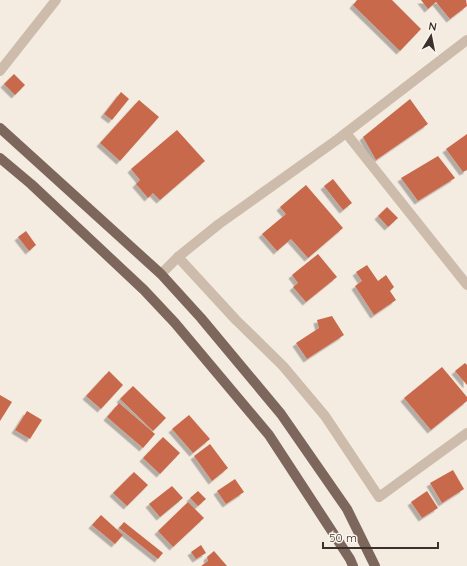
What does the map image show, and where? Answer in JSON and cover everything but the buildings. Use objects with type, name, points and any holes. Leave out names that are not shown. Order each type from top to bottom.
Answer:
[{"type":"main road","points":[[0,128],[161,274],[201,318],[281,414],[347,509],[375,566]]},
{"type":"main road","points":[[0,158],[31,184],[138,284],[175,323],[269,435],[350,559],[353,566]]},
{"type":"street","points":[[0,71],[56,0]]},
{"type":"street","points":[[161,274],[178,257],[219,224],[346,133],[467,40]]},
{"type":"street","points":[[346,133],[467,285]]},
{"type":"street","points":[[178,257],[236,320],[283,366],[325,416],[380,497],[467,433]]}]
